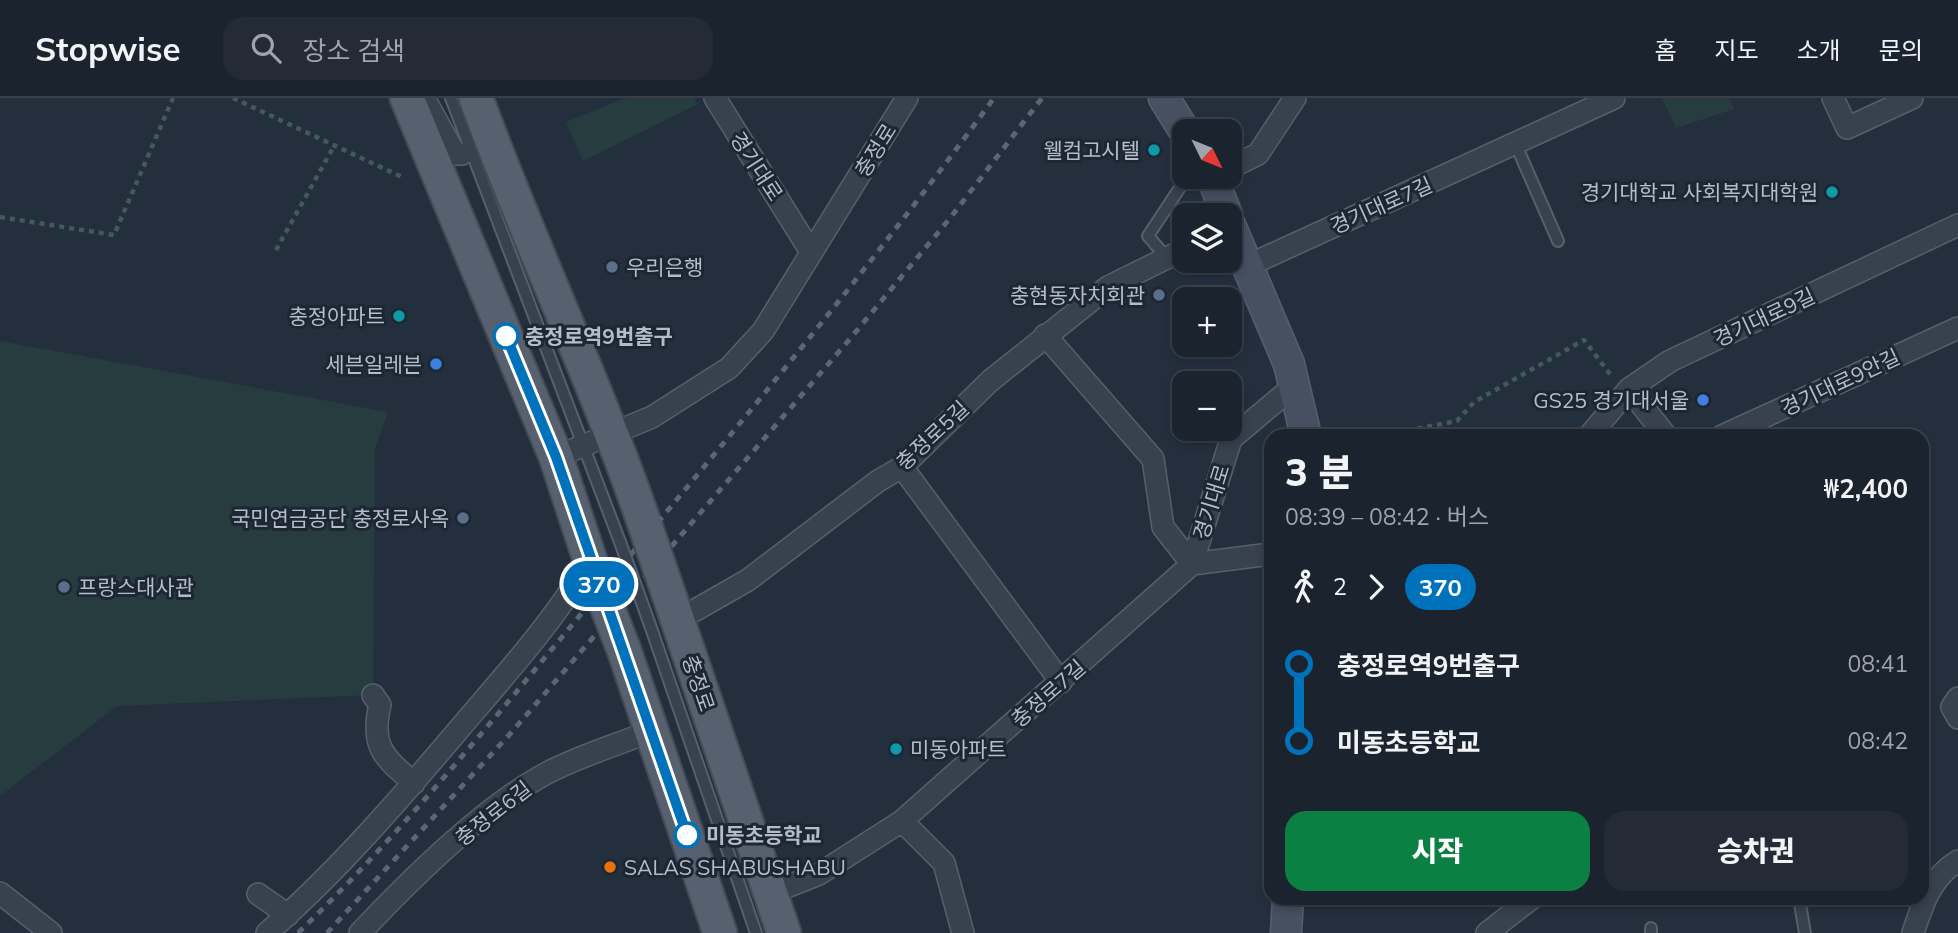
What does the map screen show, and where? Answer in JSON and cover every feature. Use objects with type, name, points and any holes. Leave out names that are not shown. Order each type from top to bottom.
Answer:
[{"type":"main road","name":"충정로","points":[[407,98],[633,535],[665,613],[784,933]]},
{"type":"main road","name":"충정로","points":[[476,98],[502,170],[585,445],[593,569],[624,650],[720,933]]},
{"type":"main road","points":[[1164,98],[1177,119]]},
{"type":"main road","points":[[1242,254],[1289,364],[1304,429]]},
{"type":"main road","points":[[1286,933],[1288,905]]},
{"type":"street","points":[[424,98],[455,154],[461,156],[438,98]]},
{"type":"street","name":"경기대로","points":[[738,98],[720,107],[811,252]]},
{"type":"street","name":"충정로","points":[[585,445],[652,417],[729,368],[762,331],[908,98]]},
{"type":"street","points":[[1242,162],[1258,154],[1295,98]]},
{"type":"street","name":"경기대로7길","points":[[1247,266],[1614,98]]},
{"type":"street","points":[[1833,98],[1847,128],[1912,98]]},
{"type":"street","name":"경기대로9길","points":[[1595,429],[1629,389],[1670,361],[1958,225]]},
{"type":"street","name":"충정로5길","points":[[665,613],[748,580],[878,481],[902,467],[990,381],[1045,335],[1108,287],[1172,255]]},
{"type":"street","name":"경기대로9안길","points":[[1737,429],[1958,328]]},
{"type":"street","points":[[1045,335],[1153,459],[1163,527],[1192,564],[1264,555]]},
{"type":"street","name":"경기대로","points":[[1192,564],[1231,439],[1294,386]]},
{"type":"street","points":[[1629,389],[1660,429]]},
{"type":"street","points":[[902,467],[1061,682]]},
{"type":"street","name":"충정로7길","points":[[771,893],[819,874],[902,821],[1192,564]]},
{"type":"street","points":[[267,933],[288,915],[414,783],[593,569]]},
{"type":"street","points":[[373,695],[380,705],[375,723],[383,757],[414,783]]},
{"type":"street","points":[[1958,698],[1952,707],[1958,718]]},
{"type":"street","name":"충정로6길","points":[[359,933],[392,899],[512,795],[547,772],[651,731]]},
{"type":"street","points":[[902,821],[944,863],[964,933]]},
{"type":"street","points":[[1929,891],[1946,868],[1958,861]]},
{"type":"street","points":[[0,893],[51,933]]},
{"type":"street","points":[[258,894],[288,915]]},
{"type":"street","points":[[1487,933],[1523,905]]},
{"type":"street","points":[[1913,933],[1922,905]]},
{"type":"lane","points":[[451,98],[585,445]]},
{"type":"lane","points":[[1516,145],[1558,240]]},
{"type":"lane","points":[[1172,251],[1147,236],[1179,189]]},
{"type":"lane","points":[[665,613],[756,933]]},
{"type":"lane","points":[[1800,905],[1805,933]]},
{"type":"path","points":[[0,217],[114,234],[173,98]]},
{"type":"path","points":[[233,98],[404,178]]},
{"type":"path","points":[[276,250],[334,146]]},
{"type":"path","points":[[1415,429],[1457,421],[1474,402],[1584,340],[1613,378],[1629,389]]},
{"type":"green space","points":[[626,98],[694,98],[698,104],[583,161],[566,122]]},
{"type":"green space","points":[[1662,98],[1729,98],[1734,109],[1676,128]]},
{"type":"green space","points":[[0,341],[388,412],[375,449],[373,695],[117,706],[0,796]]},
{"type":"railway","points":[[298,933],[339,893],[417,808],[653,529],[851,286],[994,98]]},
{"type":"railway","points":[[327,933],[510,734],[849,340],[951,217],[1042,98]]},
{"type":"bus line","name":"370","points":[[506,336],[556,457],[687,835]]},
{"type":"place","name":"웰컴고시텔","points":[[1154,150]]},
{"type":"place","name":"경기대학교 사회복지대학원","points":[[1832,192]]},
{"type":"place","name":"우리은행","points":[[612,267]]},
{"type":"place","name":"충현동자치회관","points":[[1159,295]]},
{"type":"place","name":"충정아파트","points":[[399,316]]},
{"type":"place","name":"충정로역9번출구","points":[[506,336]]},
{"type":"place","name":"세븐일레븐","points":[[436,364]]},
{"type":"place","name":"GS25 경기대서울","points":[[1703,400]]},
{"type":"place","name":"국민연금공단 충정로사옥","points":[[463,518]]},
{"type":"place","name":"프랑스대사관","points":[[64,587]]},
{"type":"place","name":"미동아파트","points":[[896,749]]},
{"type":"place","name":"미동초등학교","points":[[687,835]]},
{"type":"place","name":"SALAS SHABUSHABU","points":[[610,867]]}]
